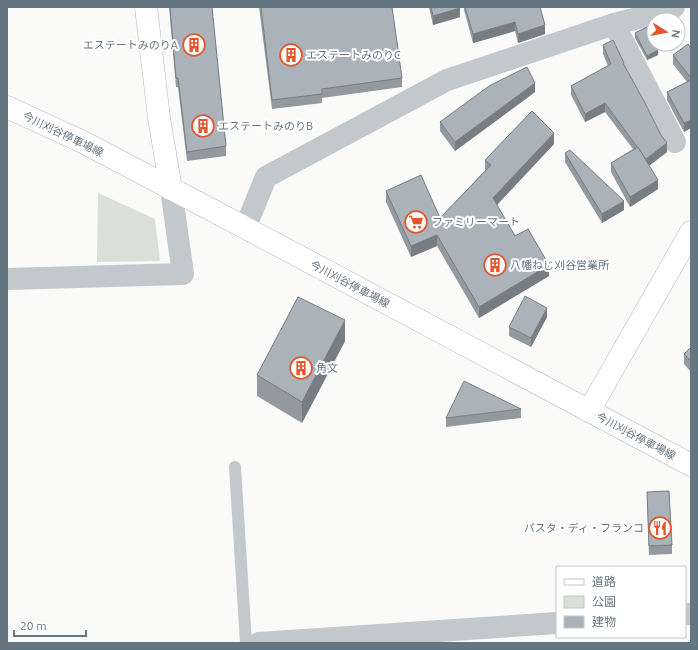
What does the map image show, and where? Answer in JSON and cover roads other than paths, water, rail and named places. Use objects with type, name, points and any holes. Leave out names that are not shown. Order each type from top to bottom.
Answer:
[{"type":"main road","points":[[146,7],[159,118],[171,189]]},
{"type":"main road","name":"今川刈谷停車場線","points":[[7,107],[83,142],[691,465]]},
{"type":"main road","points":[[589,411],[691,232]]},
{"type":"street","points":[[245,228],[266,177],[447,80],[614,24],[670,10],[674,7]]},
{"type":"street","points":[[614,24],[675,142]]},
{"type":"street","points":[[7,279],[183,274],[171,189]]},
{"type":"street","points":[[259,643],[556,623]]},
{"type":"lane","points":[[235,467],[246,643]]},
{"type":"place","name":"エステートみのりA","points":[[194,45]]},
{"type":"place","name":"エステートみのりC","points":[[291,55]]},
{"type":"place","name":"エステートみのりB","points":[[203,126]]},
{"type":"place","name":"ファミリーマート","points":[[416,222]]},
{"type":"place","name":"八幡ねじ刈谷営業所","points":[[495,265]]},
{"type":"place","name":"角文","points":[[301,368]]},
{"type":"place","name":"パスタ・ディ・フランコ","points":[[660,528]]}]
